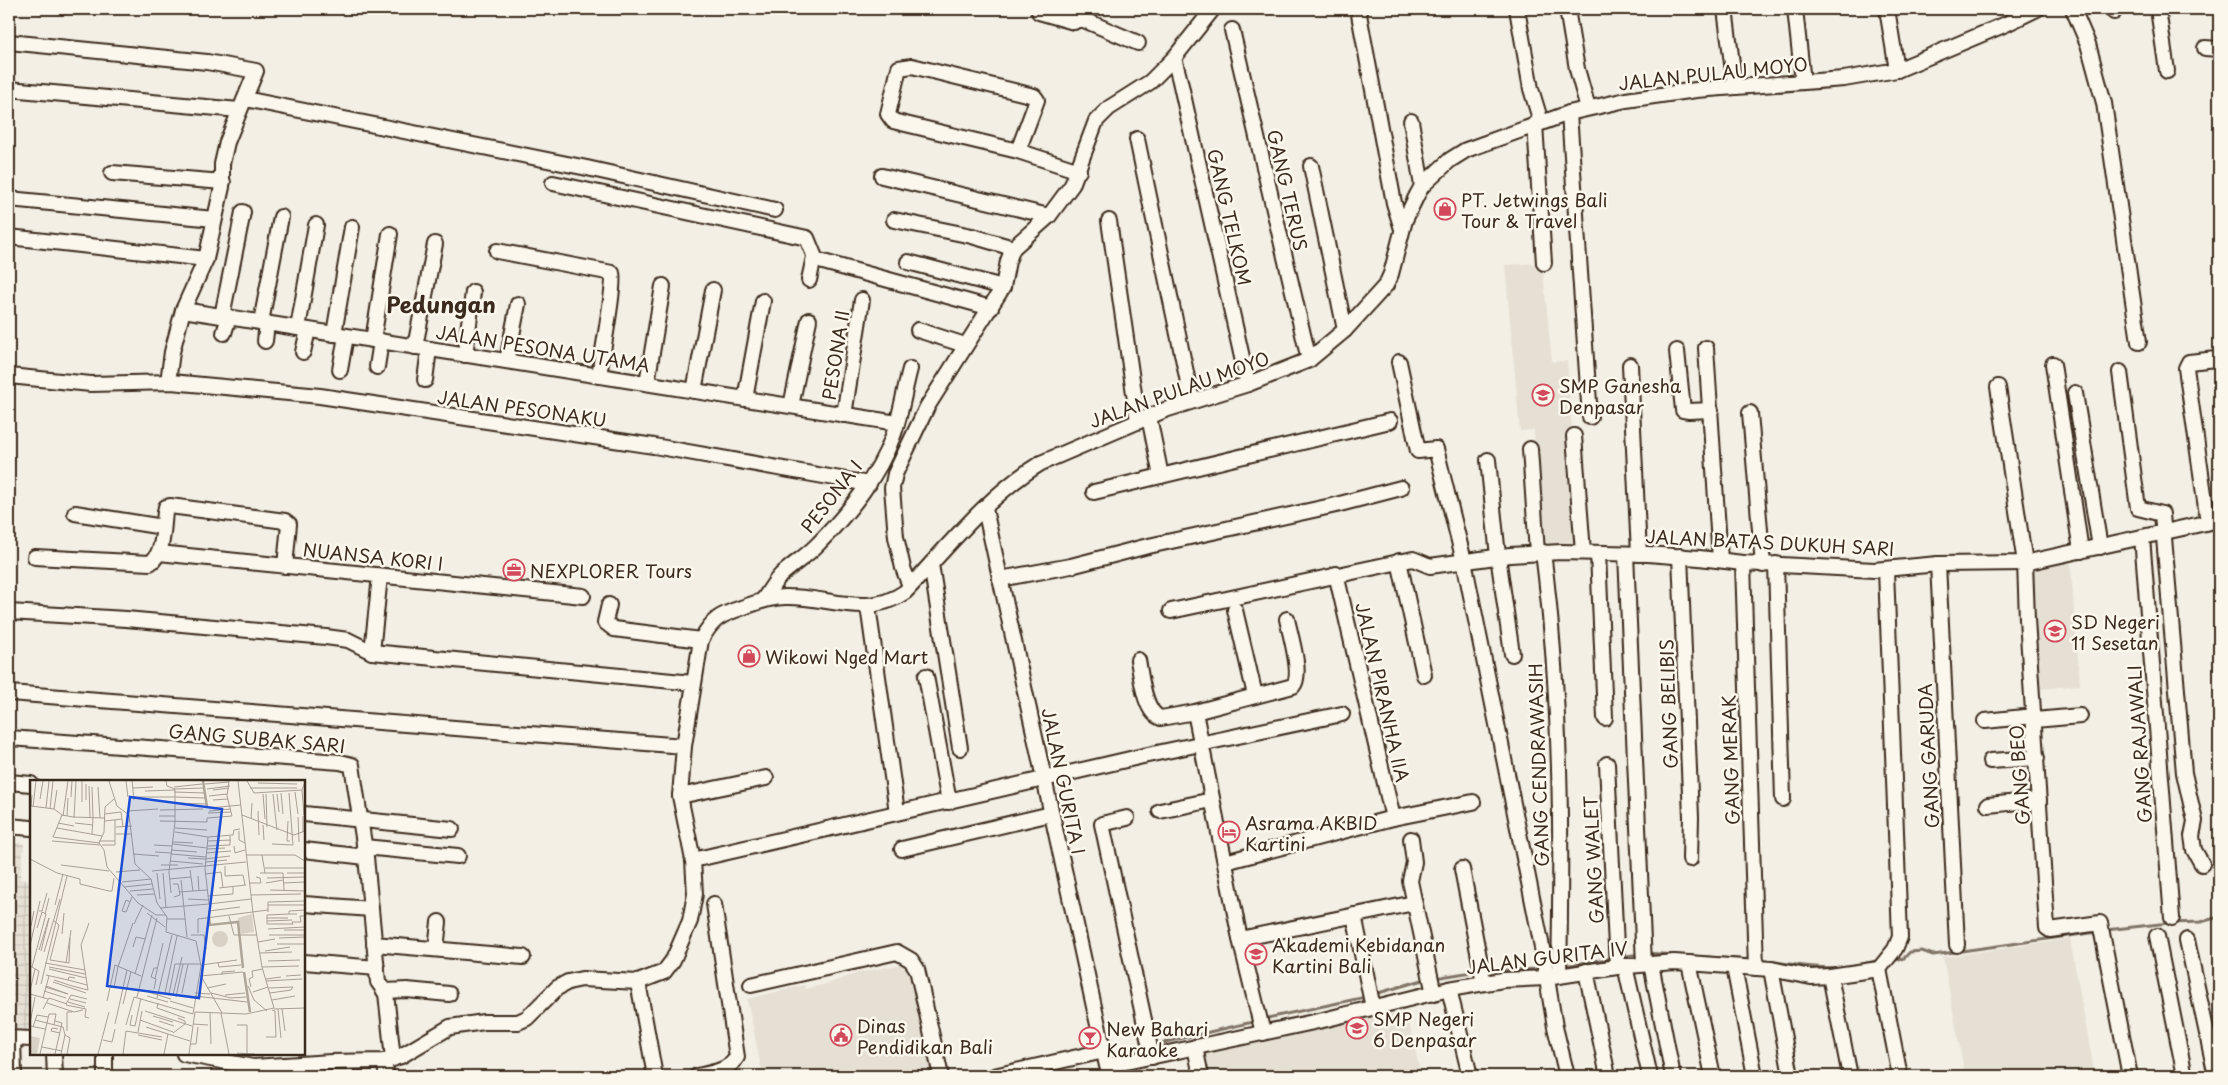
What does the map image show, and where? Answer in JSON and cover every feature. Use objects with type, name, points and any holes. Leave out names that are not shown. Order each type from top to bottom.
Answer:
[{"type":"street","points":[[910,586],[903,568],[896,537],[892,503],[893,481],[927,407],[1003,288],[1008,261],[1013,248],[1049,216],[1063,200],[1079,171],[1089,136],[1101,115],[1150,82],[1174,58],[1213,9]]},
{"type":"street","points":[[1358,9],[1394,203],[1402,230]]},
{"type":"street","points":[[1517,9],[1538,123],[1544,263]]},
{"type":"street","points":[[1567,9],[1577,69],[1588,108]]},
{"type":"street","points":[[1725,9],[1735,87]]},
{"type":"street","points":[[1795,9],[1803,82]]},
{"type":"street","points":[[1886,9],[1897,70]]},
{"type":"street","name":"JALAN PULAU MOYO","points":[[188,1055],[254,1072],[390,1054],[401,1056],[450,1027],[484,1022],[518,1022],[536,1011],[557,988],[568,982],[582,979],[638,982],[664,972],[673,960],[690,921],[695,894],[693,860],[680,796],[684,746],[700,640],[708,627],[720,615],[763,600],[790,597],[868,606],[897,597],[1025,472],[1041,463],[1144,419],[1248,384],[1309,360],[1345,330],[1386,285],[1391,274],[1410,207],[1422,186],[1450,160],[1466,150],[1569,113],[1653,95],[1871,76],[1897,70],[2037,9]]},
{"type":"street","points":[[2073,9],[2091,53],[2104,103],[2139,342]]},
{"type":"street","points":[[2158,9],[2167,71]]},
{"type":"street","points":[[1039,12],[1074,22],[1086,15],[1138,43]]},
{"type":"street","name":"GANG TERUS","points":[[1232,30],[1309,360]]},
{"type":"street","points":[[9,42],[207,62],[256,71],[225,151],[222,164],[223,182],[206,259],[183,310],[172,352],[168,382]]},
{"type":"street","points":[[2205,48],[2219,48]]},
{"type":"street","name":"GANG TELKOM","points":[[1174,58],[1248,384]]},
{"type":"street","points":[[1018,151],[1035,108],[1037,100],[1034,96],[912,66],[899,68],[888,114],[891,120],[1018,151],[1079,171]]},
{"type":"street","points":[[9,89],[242,105],[587,168],[775,210]]},
{"type":"street","points":[[1569,113],[1590,417]]},
{"type":"street","points":[[1412,121],[1422,186]]},
{"type":"street","points":[[1137,139],[1192,402]]},
{"type":"street","points":[[1311,166],[1345,330]]},
{"type":"street","points":[[112,173],[223,182]]},
{"type":"street","points":[[882,176],[1049,216]]},
{"type":"street","points":[[553,183],[807,238],[811,244],[814,257],[809,280]]},
{"type":"street","points":[[9,199],[214,219]]},
{"type":"street","points":[[224,333],[243,212]]},
{"type":"street","points":[[265,341],[264,323],[281,217]]},
{"type":"street","points":[[894,220],[972,236],[1013,248]]},
{"type":"street","points":[[1109,221],[1144,419],[1161,476]]},
{"type":"street","points":[[303,352],[303,329],[316,224]]},
{"type":"street","points":[[340,370],[340,335],[352,227]]},
{"type":"street","points":[[377,367],[377,341],[390,234]]},
{"type":"street","points":[[9,237],[206,259]]},
{"type":"street","points":[[425,380],[422,348],[435,244]]},
{"type":"street","points":[[498,251],[612,273],[614,289],[607,316],[599,376]]},
{"type":"street","points":[[814,257],[816,260],[834,266],[991,308]]},
{"type":"street","points":[[908,262],[1003,288]]},
{"type":"street","points":[[647,383],[663,286]]},
{"type":"street","points":[[694,391],[714,290]]},
{"type":"street","points":[[465,354],[473,292]]},
{"type":"street","name":"PESONA II","points":[[844,415],[862,300]]},
{"type":"street","points":[[745,399],[763,301]]},
{"type":"street","points":[[507,361],[518,304]]},
{"type":"street","name":"JALAN PESONA UTAMA","points":[[183,310],[897,423]]},
{"type":"street","points":[[791,406],[809,320]]},
{"type":"street","points":[[918,330],[965,345]]},
{"type":"street","points":[[1706,348],[1720,560]]},
{"type":"street","points":[[1677,351],[1683,410],[1689,412],[1711,410]]},
{"type":"street","points":[[2214,521],[2186,365],[2190,361],[2216,359]]},
{"type":"street","points":[[1399,362],[1418,451],[1436,449],[1464,561],[1549,972],[1567,1076]]},
{"type":"street","points":[[2053,364],[2081,551]]},
{"type":"street","points":[[1630,365],[1633,554],[1644,946],[1646,963],[1673,1076]]},
{"type":"street","name":"PESONA I","points":[[763,600],[780,576],[805,557],[820,542],[868,484],[882,461],[897,423],[910,369]]},
{"type":"street","points":[[2120,372],[2138,508],[2162,514],[2184,773],[2195,821],[2192,836],[2194,850],[2202,864]]},
{"type":"street","name":"JALAN PESONAKU","points":[[9,376],[90,384],[168,382],[320,396],[654,446],[868,484]]},
{"type":"street","name":"GANG BEO","points":[[1998,387],[2025,563],[2047,928],[2050,930],[2099,922],[2101,925],[2130,1076]]},
{"type":"street","points":[[2076,392],[2100,548]]},
{"type":"street","points":[[1750,413],[1769,564],[1783,799]]},
{"type":"street","points":[[1094,492],[1390,421]]},
{"type":"street","points":[[1574,436],[1591,553],[1604,718]]},
{"type":"street","name":"GANG CENDRAWASIH","points":[[1530,449],[1557,697],[1561,871],[1549,972]]},
{"type":"street","points":[[1488,460],[1498,556],[1512,654]]},
{"type":"street","points":[[1000,579],[1071,566],[1336,505],[1401,488]]},
{"type":"street","points":[[35,557],[150,563],[156,560],[159,553],[166,507],[170,506],[285,521],[289,524],[286,566]]},
{"type":"street","name":"JALAN GURITA I","points":[[985,509],[1106,1062]]},
{"type":"street","points":[[75,513],[163,527]]},
{"type":"street","name":"JALAN BATAS DUKUH SARI","points":[[1171,611],[1336,574],[1413,559],[1430,566],[1498,556],[1540,553],[1591,553],[1680,556],[1743,563],[1886,570],[1938,564],[2025,563],[2100,548],[2214,521]]},
{"type":"street","name":"GANG RAJAWALI","points":[[2142,537],[2172,918]]},
{"type":"street","name":"NUANSA KORI I","points":[[159,553],[584,596]]},
{"type":"street","name":"GANG BELIBIS","points":[[1680,556],[1691,816],[1690,854]]},
{"type":"street","points":[[1399,561],[1424,675]]},
{"type":"street","name":"GANG MERAK","points":[[1743,563],[1756,961]]},
{"type":"street","points":[[931,564],[960,748]]},
{"type":"street","name":"GANG GARUDA","points":[[1938,564],[1957,945]]},
{"type":"street","points":[[1886,570],[1900,937],[1895,949],[1883,964],[1900,1076]]},
{"type":"street","name":"JALAN PIRANHA IIA","points":[[1336,574],[1393,818]]},
{"type":"street","points":[[372,652],[380,576]]},
{"type":"street","points":[[609,604],[605,622],[614,628],[700,640]]},
{"type":"street","points":[[868,606],[897,812]]},
{"type":"street","points":[[1236,610],[1255,695]]},
{"type":"street","points":[[9,612],[126,619],[326,637],[348,640],[372,652],[693,683]]},
{"type":"street","points":[[1138,660],[1149,708],[1155,716],[1160,718],[1195,712],[1293,686],[1296,682],[1297,672],[1287,619]]},
{"type":"street","points":[[926,676],[949,802]]},
{"type":"street","points":[[10,693],[684,746]]},
{"type":"street","points":[[1195,712],[1240,939],[1262,1031]]},
{"type":"street","points":[[693,860],[897,812],[1342,714]]},
{"type":"street","points":[[1985,721],[2080,716]]},
{"type":"street","name":"GANG SUBAK SARI","points":[[9,738],[253,754],[351,764],[354,768],[365,852],[378,984],[384,991],[390,1054],[387,1076]]},
{"type":"street","points":[[1990,761],[2037,758]]},
{"type":"street","name":"GANG WALET","points":[[1607,764],[1618,963],[1650,1076]]},
{"type":"street","points":[[680,796],[766,778]]},
{"type":"street","points":[[9,782],[30,784]]},
{"type":"street","points":[[1160,812],[1212,800]]},
{"type":"street","points":[[1988,805],[2040,800]]},
{"type":"street","points":[[1225,862],[1393,818],[1473,802]]},
{"type":"street","points":[[305,814],[452,829]]},
{"type":"street","points":[[902,849],[1052,814]]},
{"type":"street","points":[[1127,818],[1102,824],[1151,1050]]},
{"type":"street","points":[[9,826],[30,828]]},
{"type":"street","points":[[1411,839],[1414,862],[1410,881],[1434,992]]},
{"type":"street","points":[[305,850],[458,856]]},
{"type":"street","points":[[1462,869],[1483,981]]},
{"type":"street","points":[[1240,939],[1414,903]]},
{"type":"street","points":[[305,904],[371,909]]},
{"type":"street","points":[[697,1076],[728,1067],[733,1064],[737,1057],[714,904]]},
{"type":"street","points":[[1354,915],[1372,1001]]},
{"type":"street","points":[[436,949],[439,922]]},
{"type":"street","points":[[2158,936],[2185,1076]]},
{"type":"street","points":[[2187,940],[2216,1076]]},
{"type":"street","points":[[374,944],[523,957]]},
{"type":"street","points":[[751,985],[897,952],[903,954],[917,969],[941,1076]]},
{"type":"street","name":"JALAN GURITA IV","points":[[1001,1075],[1106,1062],[1151,1050],[1195,1048],[1372,1001],[1434,992],[1483,981],[1549,972],[1586,971],[1618,963],[1689,963],[1734,967],[1756,961],[1771,969],[1811,977],[1830,976],[1883,964]]},
{"type":"street","points":[[305,962],[377,968]]},
{"type":"street","points":[[1689,963],[1713,1076]]},
{"type":"street","points":[[1734,967],[1755,1076]]},
{"type":"street","points":[[1771,969],[1791,1076]]},
{"type":"street","points":[[1586,971],[1608,1076]]},
{"type":"street","points":[[1830,976],[1850,1076]]},
{"type":"street","points":[[638,982],[655,1076]]},
{"type":"street","points":[[1448,989],[1470,1076]]},
{"type":"street","points":[[384,991],[406,990],[449,994]]},
{"type":"street","points":[[14,1076],[11,1038],[30,1039]]},
{"type":"street","points":[[1195,1048],[1201,1076]]},
{"type":"street","points":[[54,1055],[55,1076]]},
{"type":"street","points":[[104,1076],[105,1055]]},
{"type":"shaded area","name":"SMP Ganesha Denpasar","points":[[1542,263],[1552,362],[1567,361],[1580,548],[1541,546],[1534,430],[1520,431],[1505,265]]},
{"type":"shaded area","name":"SD Negeri 11 Sesetan","points":[[2070,558],[2080,685],[2039,689],[2029,568]]},
{"type":"shaded area","points":[[9,842],[24,844],[20,879],[30,880],[30,1031],[10,1030]]},
{"type":"shaded area","points":[[2070,939],[2095,1076],[1965,1076],[1943,957]]},
{"type":"shaded area","name":"Dinas Pendidikan Bali","points":[[907,963],[915,974],[937,1076],[763,1076],[747,999],[805,985],[806,989],[858,973]]},
{"type":"shaded area","name":"SMP Negeri 6 Denpasar","points":[[1405,1005],[1421,1076],[1207,1076],[1202,1051]]},
{"type":"waterway","points":[[2106,930],[2169,923],[2201,922],[2219,917]]},
{"type":"waterway","points":[[1892,961],[1904,958],[1910,952],[1922,951],[1933,955],[2097,932]]},
{"type":"waterway","points":[[1646,953],[1752,960]]},
{"type":"waterway","points":[[1619,957],[1640,954]]},
{"type":"waterway","points":[[1569,965],[1613,958]]},
{"type":"waterway","points":[[1759,960],[1814,967],[1847,967]]},
{"type":"waterway","points":[[1853,966],[1881,960]]},
{"type":"waterway","points":[[1484,971],[1541,969]]},
{"type":"waterway","points":[[1435,978],[1478,971]]},
{"type":"waterway","points":[[1375,994],[1426,979]]},
{"type":"waterway","points":[[1263,1019],[1366,997]]},
{"type":"waterway","points":[[1153,1045],[1257,1021]]},
{"type":"waterway","points":[[1109,1054],[1147,1046]]},
{"type":"place","name":"PT. Jetwings Bali Tour & Travel","points":[[1445,209]]},
{"type":"place","name":"SMP Ganesha Denpasar","points":[[1543,395]]},
{"type":"place","name":"NEXPLORER Tours","points":[[514,570]]},
{"type":"place","name":"SD Negeri 11 Sesetan","points":[[2055,631]]},
{"type":"place","name":"Wikowi Nged Mart","points":[[749,656]]},
{"type":"place","name":"Asrama AKBID Kartini","points":[[1229,832]]},
{"type":"place","name":"Akademi Kebidanan Kartini Bali","points":[[1256,954]]},
{"type":"place","name":"SMP Negeri 6 Denpasar","points":[[1357,1028]]},
{"type":"place","name":"Dinas Pendidikan Bali","points":[[841,1035]]},
{"type":"place","name":"New Bahari Karaoke","points":[[1090,1038]]},
{"type":"district","name":"Pedungan","points":[[441,303]]}]
